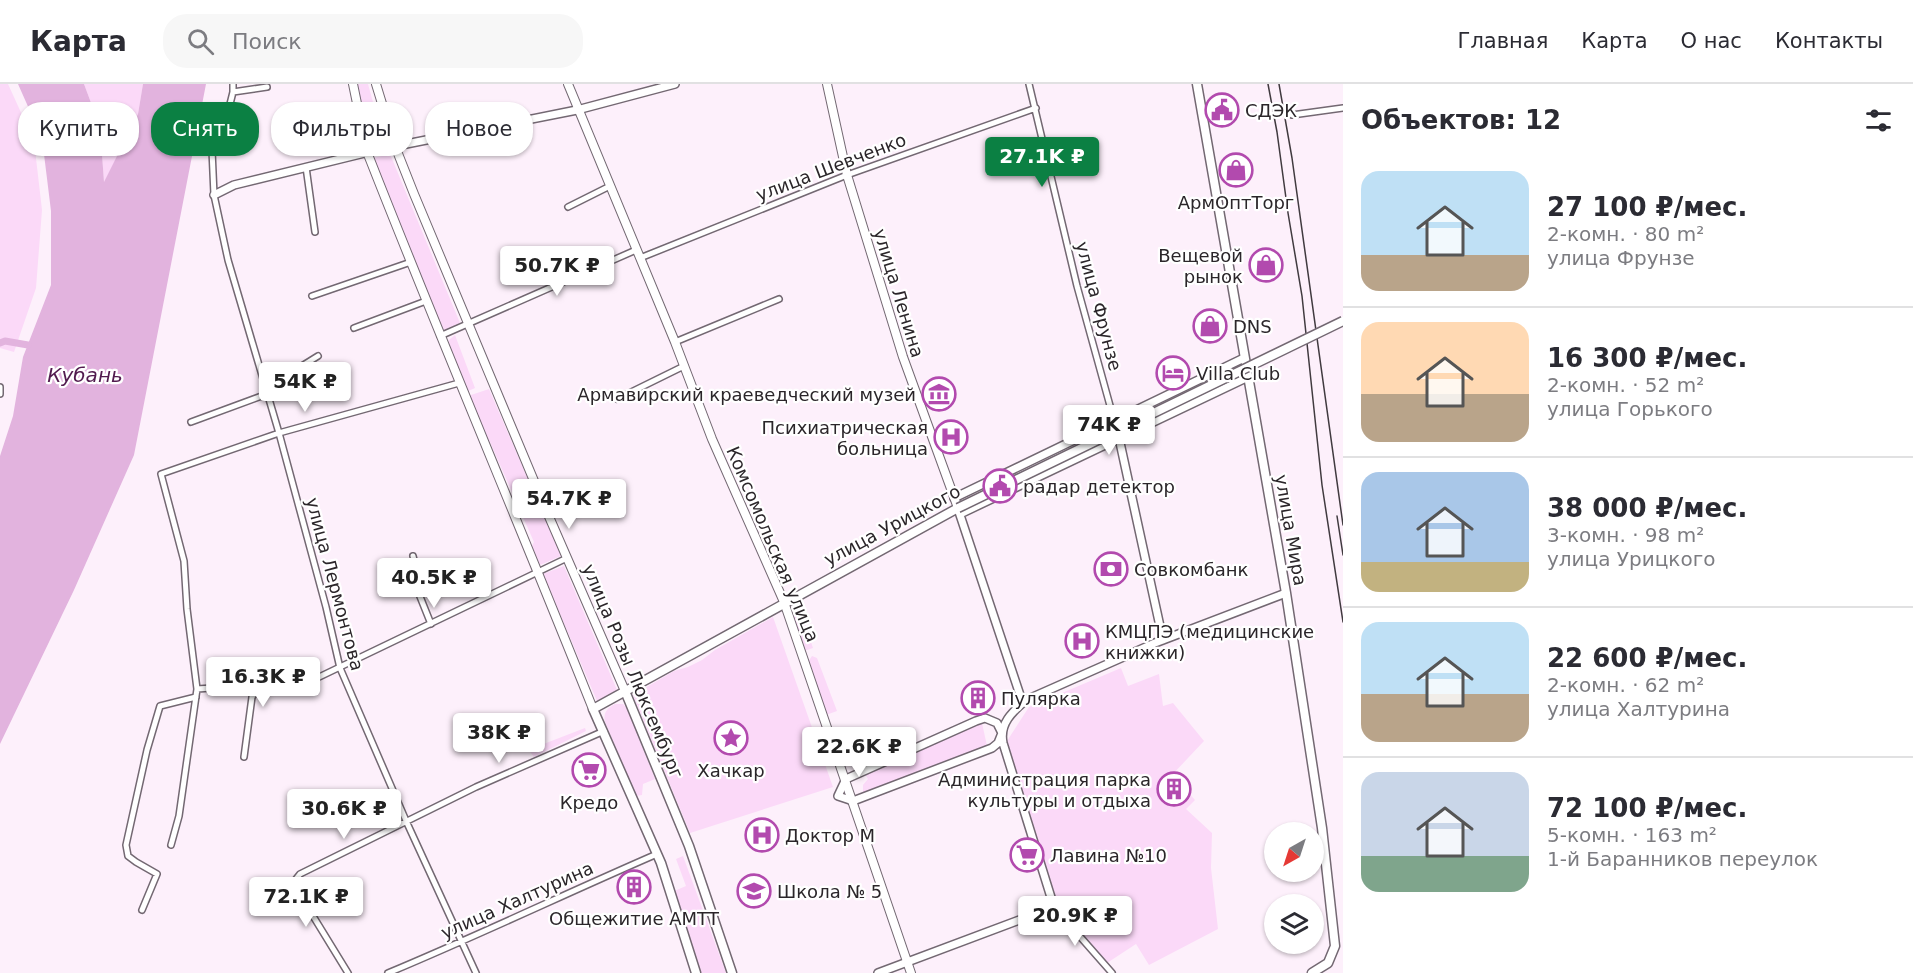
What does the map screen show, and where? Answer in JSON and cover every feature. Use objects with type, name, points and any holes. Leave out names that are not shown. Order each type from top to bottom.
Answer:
[{"type":"main road","points":[[353,84],[357,102]]},
{"type":"main road","name":"улица Розы Люксембург","points":[[376,84],[382,102]]},
{"type":"main road","name":"Комсомольская улица","points":[[568,84],[675,342],[712,439],[784,602],[911,973]]},
{"type":"main road","name":"улица Ленина","points":[[827,84],[847,175],[903,357],[959,511]]},
{"type":"main road","name":"улица Мира","points":[[1197,84],[1286,593],[1322,828],[1335,946],[1328,963],[1312,973]]},
{"type":"main road","points":[[370,156],[426,302],[593,709],[657,854],[696,973]]},
{"type":"main road","name":"улица Розы Люксембург","points":[[399,156],[689,846],[732,973]]},
{"type":"main road","name":"улица Урицкого","points":[[593,709],[784,602],[959,511],[1343,321]]},
{"type":"street","name":"улица Лермонтова","points":[[232,84],[233,92],[225,124],[212,150],[214,195],[228,260],[279,433],[340,668],[407,823],[476,973]]},
{"type":"street","points":[[413,142],[577,110],[675,84]]},
{"type":"street","name":"улица Фрунзе","points":[[1029,84],[1077,286],[1119,438],[1163,640]]},
{"type":"street","points":[[233,92],[267,87]]},
{"type":"street","name":"улица Шевченко","points":[[640,258],[847,175],[1036,108]]},
{"type":"street","points":[[1292,115],[1343,108]]},
{"type":"street","points":[[214,195],[234,185],[351,156]]},
{"type":"street","points":[[306,167],[315,232]]},
{"type":"street","points":[[568,207],[610,186]]},
{"type":"street","points":[[440,336],[636,250]]},
{"type":"street","points":[[312,296],[411,262]]},
{"type":"street","points":[[675,342],[779,299]]},
{"type":"street","points":[[354,328],[426,302]]},
{"type":"street","points":[[265,387],[318,356]]},
{"type":"street","name":"улица Урицкого","points":[[954,498],[1245,358]]},
{"type":"street","points":[[617,399],[684,366]]},
{"type":"street","name":"улица Урицкого","points":[[959,511],[1248,377]]},
{"type":"street","points":[[171,845],[179,816],[197,689],[187,609],[184,561],[160,474],[279,433],[459,383]]},
{"type":"street","points":[[0,387],[0,394]]},
{"type":"street","points":[[191,422],[267,394]]},
{"type":"street","name":"улица Ленина","points":[[959,511],[1020,695],[1013,711]]},
{"type":"street","points":[[413,556],[419,580],[419,594],[430,624]]},
{"type":"street","points":[[197,689],[294,682],[315,678],[567,558]]},
{"type":"street","points":[[1112,973],[1054,907],[1003,743],[1002,733],[993,720],[985,718],[976,721],[846,779],[838,796],[854,801],[992,747],[998,742],[1002,733],[1005,723],[1013,711],[1026,700],[1163,640],[1286,593]]},
{"type":"street","points":[[244,757],[252,697],[255,693],[291,687],[294,682]]},
{"type":"street","points":[[142,910],[157,874],[128,856],[126,845],[147,750],[160,706],[196,697]]},
{"type":"street","points":[[348,973],[294,885],[300,874],[512,771],[604,731]]},
{"type":"street","name":"улица Халтурина","points":[[388,973],[657,854]]},
{"type":"street","points":[[878,973],[1054,907]]},
{"type":"shaded area","points":[[0,84],[8,84],[18,106],[18,156],[36,156],[42,210],[36,288],[14,352],[0,348]]},
{"type":"shaded area","points":[[84,84],[143,84],[139,108],[139,102],[91,102]]},
{"type":"shaded area","points":[[356,84],[368,84],[373,102],[360,102]]},
{"type":"shaded area","points":[[102,156],[117,156],[104,183]]},
{"type":"shaded area","points":[[391,156],[460,323],[442,332],[373,158]]},
{"type":"shaded area","points":[[455,335],[475,388],[466,392],[447,345]]},
{"type":"shaded area","points":[[489,389],[561,556],[540,565],[532,546],[534,542],[489,440],[485,438],[468,396]]},
{"type":"shaded area","points":[[564,566],[617,690],[597,701],[543,574]]},
{"type":"shaded area","points":[[800,609],[813,648],[804,651],[791,613]]},
{"type":"shaded area","points":[[773,617],[833,787],[690,833],[633,695],[674,671],[702,660],[715,650]]},
{"type":"shaded area","points":[[812,656],[817,658],[837,711],[826,715],[808,662]]},
{"type":"shaded area","points":[[1121,668],[1128,686],[1159,674],[1163,706],[1173,703],[1204,741],[1172,775],[1195,800],[1186,809],[1212,833],[1211,868],[1218,929],[1149,965],[1136,944],[1107,963],[1066,919],[1057,903],[1014,770],[1014,761],[1007,748],[1007,741],[1029,707]]},
{"type":"shaded area","points":[[615,704],[623,704],[627,708],[655,779],[643,784],[642,795],[636,796],[605,722],[606,711]]},
{"type":"shaded area","points":[[982,723],[987,746],[863,794],[863,785],[868,779],[865,774]]},
{"type":"shaded area","points":[[585,728],[586,731],[534,757],[527,748],[532,746],[529,737],[535,734],[541,745]]},
{"type":"shaded area","points":[[683,856],[726,973],[699,973],[672,892],[686,886],[676,859]]},
{"type":"water","name":"Кубань","points":[[18,84],[84,84],[91,102],[26,102]]},
{"type":"water","name":"Кубань","points":[[143,84],[206,84],[203,102],[151,102],[151,156],[192,156],[134,455],[74,590],[0,744],[0,456],[13,416],[23,357],[51,285],[51,211],[44,156],[102,156],[104,182],[117,156],[139,156],[139,108]]},
{"type":"waterway","points":[[0,343],[5,341],[28,345]]},
{"type":"railway","points":[[1268,84],[1302,296],[1322,485],[1343,622]]},
{"type":"railway","points":[[1279,84],[1292,158],[1343,525]]},
{"type":"railway","points":[[1337,516],[1343,555]]},
{"type":"place","name":"СДЭК","points":[[1222,110]]},
{"type":"place","name":"АрмОптТорг","points":[[1236,170]]},
{"type":"place","name":"Вещевой рынок","points":[[1266,265]]},
{"type":"place","name":"DNS","points":[[1210,326]]},
{"type":"place","name":"Villa Club","points":[[1173,373]]},
{"type":"place","name":"Армавирский краеведческий музей","points":[[939,394]]},
{"type":"place","name":"Психиатрическая больница","points":[[951,437]]},
{"type":"place","name":"радар детектор","points":[[1000,486]]},
{"type":"place","name":"Совкомбанк","points":[[1111,569]]},
{"type":"place","name":"КМЦПЭ (медицинские книжки)","points":[[1082,641]]},
{"type":"place","name":"Пулярка","points":[[978,698]]},
{"type":"place","name":"Хачкар","points":[[731,738]]},
{"type":"place","name":"Кредо","points":[[589,770]]},
{"type":"place","name":"Администрация парка культуры и отдыха","points":[[1174,789]]},
{"type":"place","name":"Доктор М","points":[[762,835]]},
{"type":"place","name":"Лавина №10","points":[[1027,855]]},
{"type":"place","name":"Общежитие АМТТ","points":[[634,887]]},
{"type":"place","name":"Школа № 5","points":[[754,891]]}]
